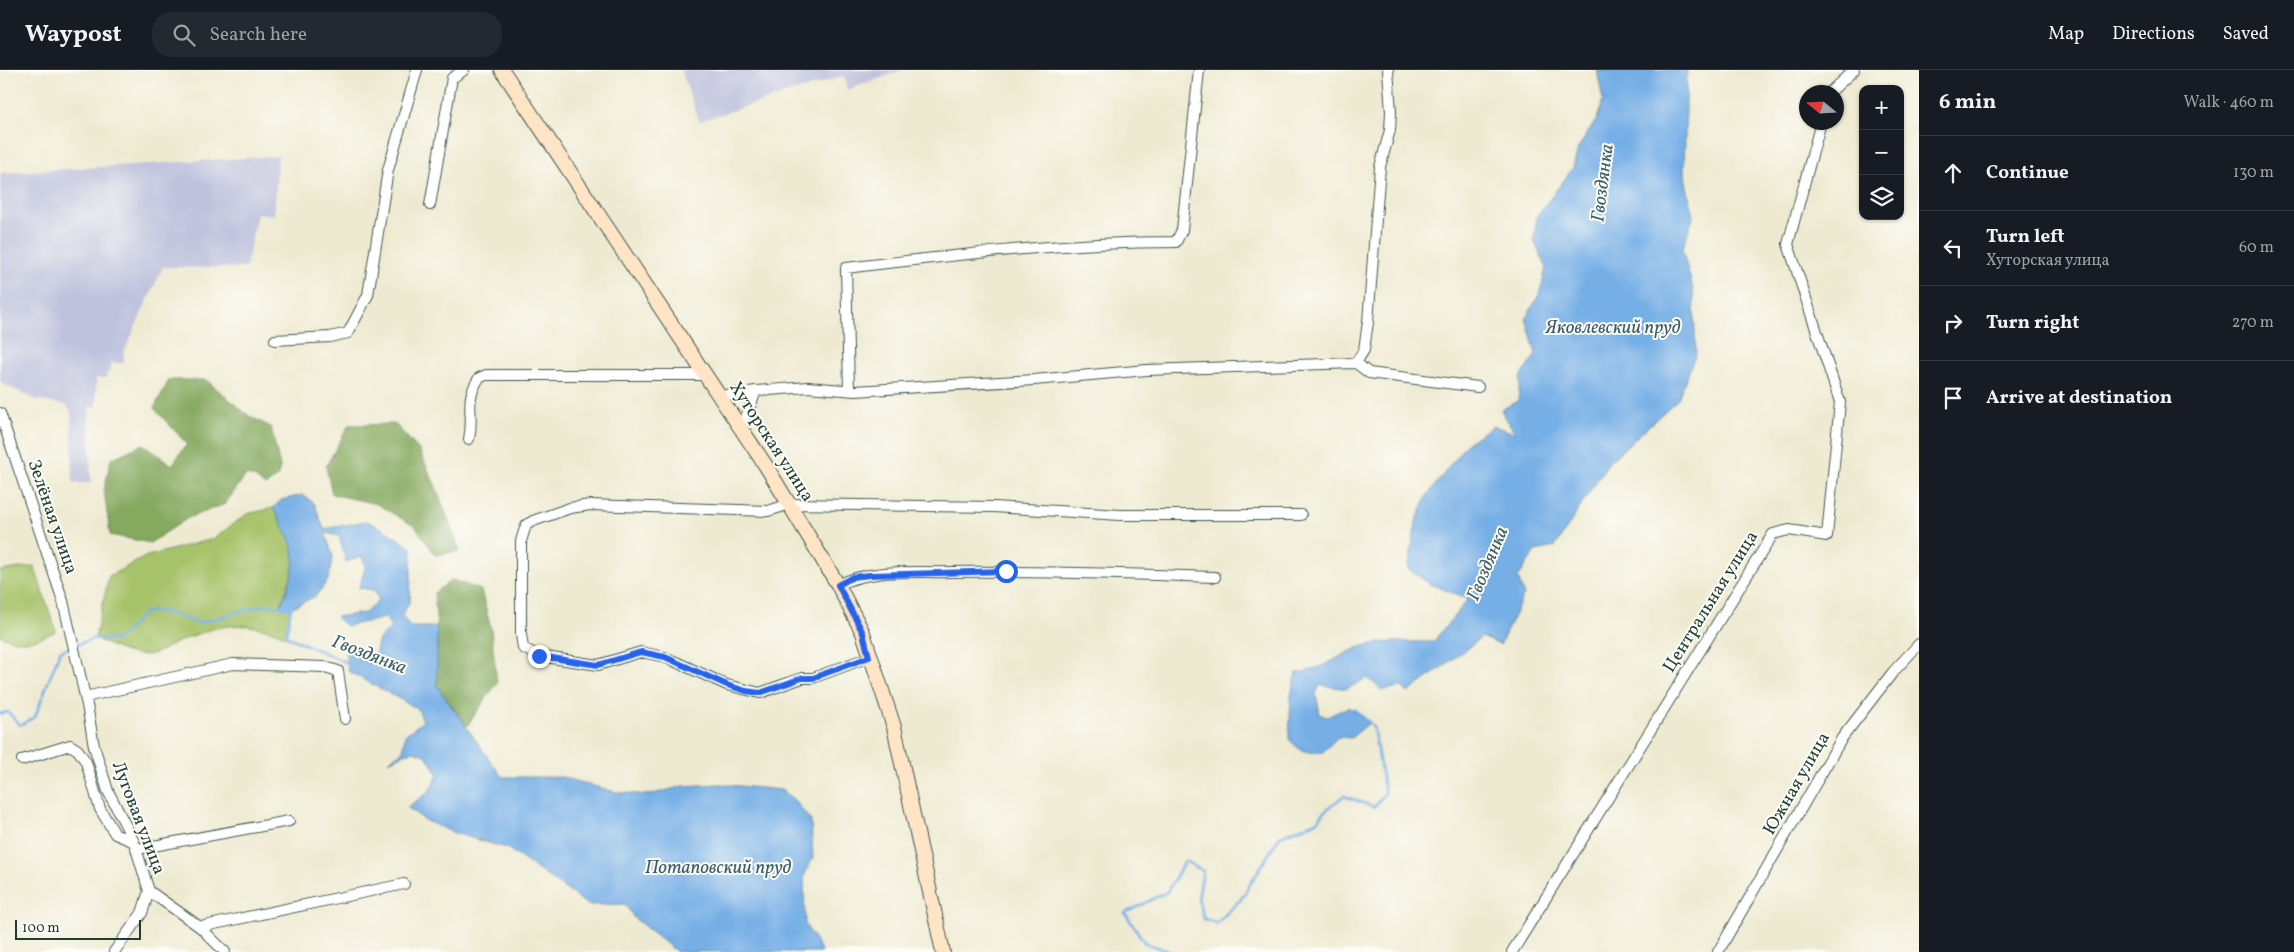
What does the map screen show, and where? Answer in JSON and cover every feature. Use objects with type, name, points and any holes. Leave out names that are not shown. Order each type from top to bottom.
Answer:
[{"type":"main road","name":"Хуторская улица","points":[[502,70],[625,258],[742,428],[838,585],[863,633],[869,657],[894,727],[934,919],[943,952]]},
{"type":"street","points":[[274,340],[330,337],[348,333],[368,295],[388,170],[417,70]]},
{"type":"street","points":[[430,205],[452,78],[464,70]]},
{"type":"street","points":[[849,390],[846,268],[1063,246],[1120,242],[1176,242],[1182,230],[1199,70]]},
{"type":"street","points":[[1356,363],[1364,350],[1368,322],[1380,168],[1390,130],[1391,112],[1388,70]]},
{"type":"street","points":[[1838,85],[1854,70]]},
{"type":"street","name":"Центральная улица","points":[[1512,952],[1773,534],[1789,530],[1828,536],[1840,402],[1788,244],[1819,130]]},
{"type":"street","points":[[720,396],[756,391],[808,388],[849,390],[1034,380],[1146,370],[1356,363],[1369,373],[1478,387]]},
{"type":"street","points":[[469,439],[471,428],[469,398],[479,378],[486,375],[704,375]]},
{"type":"street","points":[[742,428],[756,391]]},
{"type":"street","name":"Зелёная улица","points":[[0,413],[53,570],[77,660]]},
{"type":"street","points":[[869,657],[813,678],[802,678],[760,693],[727,685],[665,657],[641,652],[598,665],[539,656],[523,648],[521,541],[526,525],[564,510],[590,505],[768,511],[790,504],[994,508],[1120,515],[1301,515]]},
{"type":"street","points":[[838,585],[853,577],[916,573],[1015,571],[1215,577]]},
{"type":"street","name":"Южная улица","points":[[1718,952],[1842,738],[1893,672],[1919,644]]},
{"type":"street","name":"Луговая улица","points":[[77,660],[94,746],[108,791],[135,846],[149,891],[200,927],[223,951]]},
{"type":"street","points":[[85,697],[232,664],[325,667],[338,671],[345,719]]},
{"type":"street","points":[[22,760],[70,745],[78,750],[86,762],[100,809],[114,834],[135,846],[289,822]]},
{"type":"street","points":[[200,927],[404,884]]},
{"type":"street","points":[[114,952],[142,913],[149,891]]},
{"type":"shaded area","points":[[681,70],[903,70],[847,90],[844,76],[699,121]]},
{"type":"shaded area","points":[[278,156],[274,215],[257,213],[246,268],[163,267],[124,352],[124,363],[110,363],[110,372],[107,372],[106,378],[96,378],[96,407],[89,407],[91,483],[73,483],[71,411],[66,405],[37,400],[1,383],[0,380],[0,173]]},
{"type":"green space","points":[[169,380],[206,380],[249,416],[271,427],[280,467],[278,476],[265,486],[256,478],[246,475],[225,504],[188,518],[150,543],[110,535],[104,490],[111,459],[143,444],[172,465],[187,444],[154,408]]},
{"type":"green space","points":[[395,424],[419,450],[436,487],[460,551],[435,555],[416,527],[377,504],[332,494],[326,466],[349,425]]},
{"type":"green space","points":[[273,508],[288,535],[294,556],[291,577],[280,606],[291,608],[286,636],[256,627],[231,626],[206,631],[150,655],[125,652],[95,638],[109,576],[147,556],[213,539],[247,514]]},
{"type":"green space","points":[[34,566],[56,631],[28,641],[15,640],[0,635],[0,571]]},
{"type":"green space","points":[[452,580],[481,590],[491,629],[497,683],[467,726],[437,686],[437,627],[434,593]]},
{"type":"water","name":"Яковлевский пруд","points":[[1597,70],[1687,70],[1684,170],[1693,217],[1682,250],[1693,288],[1696,353],[1678,399],[1608,463],[1555,547],[1535,551],[1518,578],[1524,595],[1500,645],[1482,637],[1408,693],[1402,687],[1383,690],[1367,678],[1347,689],[1320,685],[1316,694],[1320,714],[1326,717],[1349,707],[1369,723],[1351,738],[1338,737],[1323,752],[1304,751],[1289,739],[1291,695],[1296,673],[1305,672],[1329,663],[1360,647],[1368,645],[1396,642],[1433,642],[1468,599],[1430,584],[1408,569],[1416,522],[1427,496],[1467,443],[1493,426],[1515,433],[1501,410],[1518,401],[1520,378],[1536,354],[1526,318],[1541,291],[1546,266],[1534,241],[1537,216],[1573,168],[1578,148],[1597,119],[1603,100]]},
{"type":"water","name":"Потаповский пруд","points":[[302,495],[314,503],[324,529],[367,521],[412,548],[410,601],[402,616],[410,627],[437,627],[437,686],[502,777],[562,777],[615,792],[649,795],[683,786],[719,784],[783,790],[796,802],[811,821],[813,858],[804,876],[805,924],[822,952],[677,952],[634,918],[625,904],[588,905],[507,848],[457,834],[426,821],[407,807],[428,793],[438,775],[426,755],[413,751],[388,761],[403,751],[405,735],[423,721],[418,709],[348,671],[346,652],[374,658],[379,639],[391,628],[386,618],[346,626],[336,617],[365,613],[379,600],[374,590],[359,588],[366,565],[361,556],[346,562],[339,536],[325,533],[333,556],[328,580],[316,596],[291,608],[280,607],[291,578],[294,556],[288,536],[273,508],[281,500]]},
{"type":"waterway","name":"Гвоздянка","points":[[76,645],[95,638],[118,640],[145,612],[161,611],[199,623],[264,605],[291,608],[286,636],[350,664]]},
{"type":"waterway","name":"Гвоздянка","points":[[0,714],[8,712],[20,725],[35,717],[60,651],[71,647]]},
{"type":"waterway","name":"Гвоздянка","points":[[1171,952],[1145,943],[1125,913],[1167,892],[1185,861],[1203,871],[1198,899],[1204,919],[1217,923],[1241,899],[1280,836],[1316,822],[1330,806],[1344,796],[1374,807],[1385,793],[1373,726],[1354,709],[1349,711]]},
{"type":"route","points":[[539,656],[598,665],[641,652],[665,657],[727,685],[760,693],[802,678],[813,678],[869,657],[863,633],[838,585],[853,577],[906,573],[1006,571]]}]
